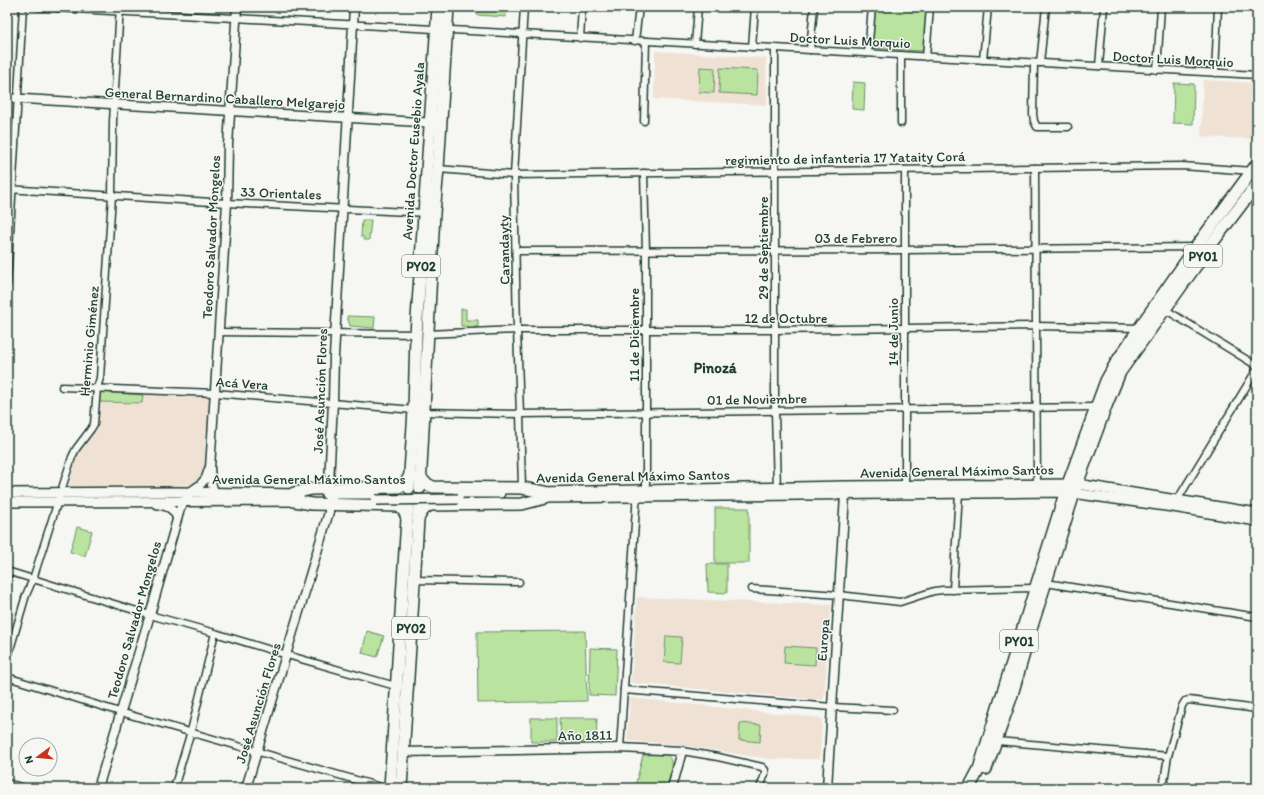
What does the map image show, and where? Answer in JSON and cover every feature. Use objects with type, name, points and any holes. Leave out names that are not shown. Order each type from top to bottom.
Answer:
[{"type":"highway","name":"Avenida Doctor Eusebio Ayala","points":[[430,213],[438,169],[441,123],[441,30],[438,7]]},
{"type":"highway","name":"Avenida Doctor Eusebio Ayala","points":[[414,488],[430,213],[430,122],[441,30],[448,7]]},
{"type":"highway","name":"PY01","points":[[978,788],[997,741],[1011,698],[1046,583],[1071,488],[1096,407],[1110,372],[1145,328],[1196,247],[1255,169]]},
{"type":"highway","name":"PY01","points":[[1160,306],[1210,246],[1257,184]]},
{"type":"highway","name":"PY01","points":[[969,788],[979,769],[1035,588],[1071,488],[1120,372],[1145,328]]},
{"type":"highway","points":[[294,497],[312,504],[329,497],[399,487],[415,476],[433,487],[522,490],[545,495]]},
{"type":"highway","points":[[294,497],[312,489],[329,497],[399,506],[412,520],[425,508],[431,505],[522,504],[545,495]]},
{"type":"highway","name":"PY02","points":[[401,788],[403,752],[402,688],[413,504]]},
{"type":"highway","name":"PY02","points":[[390,788],[414,580],[412,520]]},
{"type":"main road","name":"Avenida General Máximo Santos","points":[[777,492],[845,494],[1037,484],[1175,504],[1257,513]]},
{"type":"main road","name":"Avenida General Máximo Santos","points":[[329,497],[905,490],[958,493],[1071,488]]},
{"type":"main road","name":"Avenida General Máximo Santos","points":[[503,496],[522,490]]},
{"type":"main road","name":"Avenida General Máximo Santos","points":[[7,493],[214,492],[294,497]]},
{"type":"main road","name":"Avenida General Máximo Santos","points":[[7,502],[220,502],[294,497]]},
{"type":"main road","name":"Avenida General Máximo Santos","points":[[1175,504],[1257,521]]},
{"type":"street","points":[[7,284],[10,189],[24,7]]},
{"type":"street","name":"Doctor Luis Morquio","points":[[39,7],[120,9],[353,25],[1257,75]]},
{"type":"street","name":"Teodoro Salvador Mongelos","points":[[220,502],[212,486],[210,468],[227,203],[228,145],[237,7]]},
{"type":"street","name":"José Asunción Flores","points":[[246,788],[329,512],[335,333],[354,7]]},
{"type":"street","name":"Carandayty","points":[[522,490],[514,175],[524,7]]},
{"type":"street","points":[[580,38],[582,7]]},
{"type":"street","points":[[635,41],[639,7]]},
{"type":"street","points":[[695,44],[698,7]]},
{"type":"street","points":[[752,47],[755,7]]},
{"type":"street","points":[[810,50],[814,7]]},
{"type":"street","points":[[868,54],[872,7]]},
{"type":"street","points":[[926,57],[930,7]]},
{"type":"street","points":[[983,60],[988,7]]},
{"type":"street","points":[[1046,7],[1037,63],[1032,114],[1037,127],[1068,127]]},
{"type":"street","points":[[1098,66],[1104,7]]},
{"type":"street","points":[[1157,70],[1161,7]]},
{"type":"street","points":[[1215,73],[1218,7]]},
{"type":"street","name":"Herminio Giménez","points":[[7,660],[26,595],[33,579],[62,492],[72,457],[94,424],[97,388],[100,378],[112,196],[114,104],[120,9]]},
{"type":"street","points":[[644,121],[646,41]]},
{"type":"street","name":"29 de Septiembre","points":[[775,48],[775,410],[777,492]]},
{"type":"street","points":[[901,55],[901,123]]},
{"type":"street","name":"General Bernardino Caballero Melgarejo","points":[[7,98],[441,123]]},
{"type":"street","name":"regimiento de infanteria 17 Yataity Corá","points":[[438,169],[514,175],[1182,166],[1255,169]]},
{"type":"street","points":[[1035,168],[1037,484]]},
{"type":"street","name":"14 de Junio","points":[[905,170],[905,490]]},
{"type":"street","name":"11 de Diciembre","points":[[620,748],[642,493],[646,412],[646,251],[644,173]]},
{"type":"street","name":"33 Orientales","points":[[10,189],[227,203],[430,213]]},
{"type":"street","name":"03 de Febrero","points":[[516,251],[905,250],[1210,246]]},
{"type":"street","points":[[1160,306],[1257,366]]},
{"type":"street","name":"12 de Octubre","points":[[219,332],[422,334],[517,330],[905,329],[1035,326],[1145,328]]},
{"type":"street","points":[[1175,504],[1257,369]]},
{"type":"street","name":"Acá Vera","points":[[62,387],[215,393],[333,402],[419,411]]},
{"type":"street","name":"01 de Noviembre","points":[[419,411],[520,414],[1096,407]]},
{"type":"street","name":"Teodoro Salvador Mongelos","points":[[98,788],[180,509],[190,492],[204,481],[210,468]]},
{"type":"street","points":[[953,590],[958,493]]},
{"type":"street","name":"Europa","points":[[827,788],[845,494]]},
{"type":"street","points":[[136,501],[144,504],[166,506],[172,509],[177,518]]},
{"type":"street","points":[[7,571],[150,615],[402,688]]},
{"type":"street","points":[[414,580],[519,582]]},
{"type":"street","points":[[1046,583],[1257,617]]},
{"type":"street","points":[[752,589],[839,595],[900,602],[934,591],[1035,588]]},
{"type":"street","points":[[174,788],[191,731],[215,633]]},
{"type":"street","points":[[7,677],[120,712],[191,731],[384,788]]},
{"type":"street","points":[[624,690],[832,707],[893,710]]},
{"type":"street","points":[[1163,788],[1168,756],[1182,706],[1185,701],[1189,700],[1257,709]]},
{"type":"street","points":[[997,741],[1168,756]]},
{"type":"street","name":"Año 1811","points":[[403,752],[620,748],[682,751],[762,767],[765,770],[765,774],[760,788]]},
{"type":"street","points":[[672,788],[682,751]]},
{"type":"street","points":[[7,783],[25,788]]},
{"type":"street","points":[[1251,788],[1257,787]]},
{"type":"shaded area","points":[[655,51],[766,58],[767,105],[654,99]]},
{"type":"shaded area","points":[[1203,80],[1257,83],[1257,139],[1201,137]]},
{"type":"shaded area","points":[[143,395],[209,397],[209,428],[206,431],[205,452],[207,456],[206,471],[201,479],[188,486],[68,488],[76,458],[80,450],[91,436],[96,425],[99,402],[142,403]]},
{"type":"shaded area","points":[[637,597],[831,605],[824,698],[822,700],[631,683]]},
{"type":"shaded area","points":[[630,698],[822,718],[820,759],[769,759],[674,744],[627,741]]},
{"type":"green space","points":[[477,7],[507,7],[506,17],[477,15]]},
{"type":"green space","points":[[875,7],[927,7],[923,50],[872,48]]},
{"type":"green space","points":[[700,67],[715,68],[714,93],[699,92]]},
{"type":"green space","points":[[720,68],[758,70],[757,95],[719,93]]},
{"type":"green space","points":[[853,82],[865,83],[864,110],[852,109]]},
{"type":"green space","points":[[1174,83],[1194,84],[1193,124],[1173,123]]},
{"type":"green space","points":[[362,220],[371,220],[369,240],[364,240],[364,237],[361,237]]},
{"type":"green space","points":[[461,309],[466,309],[466,320],[478,320],[478,327],[461,326]]},
{"type":"green space","points":[[347,316],[375,317],[374,328],[350,326]]},
{"type":"green space","points":[[101,392],[143,395],[142,403],[99,402],[99,394]]},
{"type":"green space","points":[[715,508],[749,508],[749,563],[715,563]]},
{"type":"green space","points":[[77,527],[92,531],[85,556],[70,552]]},
{"type":"green space","points":[[707,564],[727,564],[727,593],[708,592]]},
{"type":"green space","points":[[367,631],[384,636],[377,657],[362,653]]},
{"type":"green space","points":[[585,631],[587,701],[478,703],[477,632]]},
{"type":"green space","points":[[666,636],[682,637],[680,663],[664,662]]},
{"type":"green space","points":[[785,646],[816,648],[815,665],[784,663]]},
{"type":"green space","points":[[590,648],[617,649],[615,696],[589,695]]},
{"type":"green space","points":[[531,718],[557,718],[557,742],[531,742]]},
{"type":"green space","points":[[560,718],[597,718],[596,742],[561,742]]},
{"type":"green space","points":[[740,723],[761,725],[760,742],[739,740]]},
{"type":"green space","points":[[665,754],[669,756],[672,764],[671,774],[666,788],[635,787],[643,755]]},
{"type":"district","name":"Pinozá","points":[[715,368]]}]
